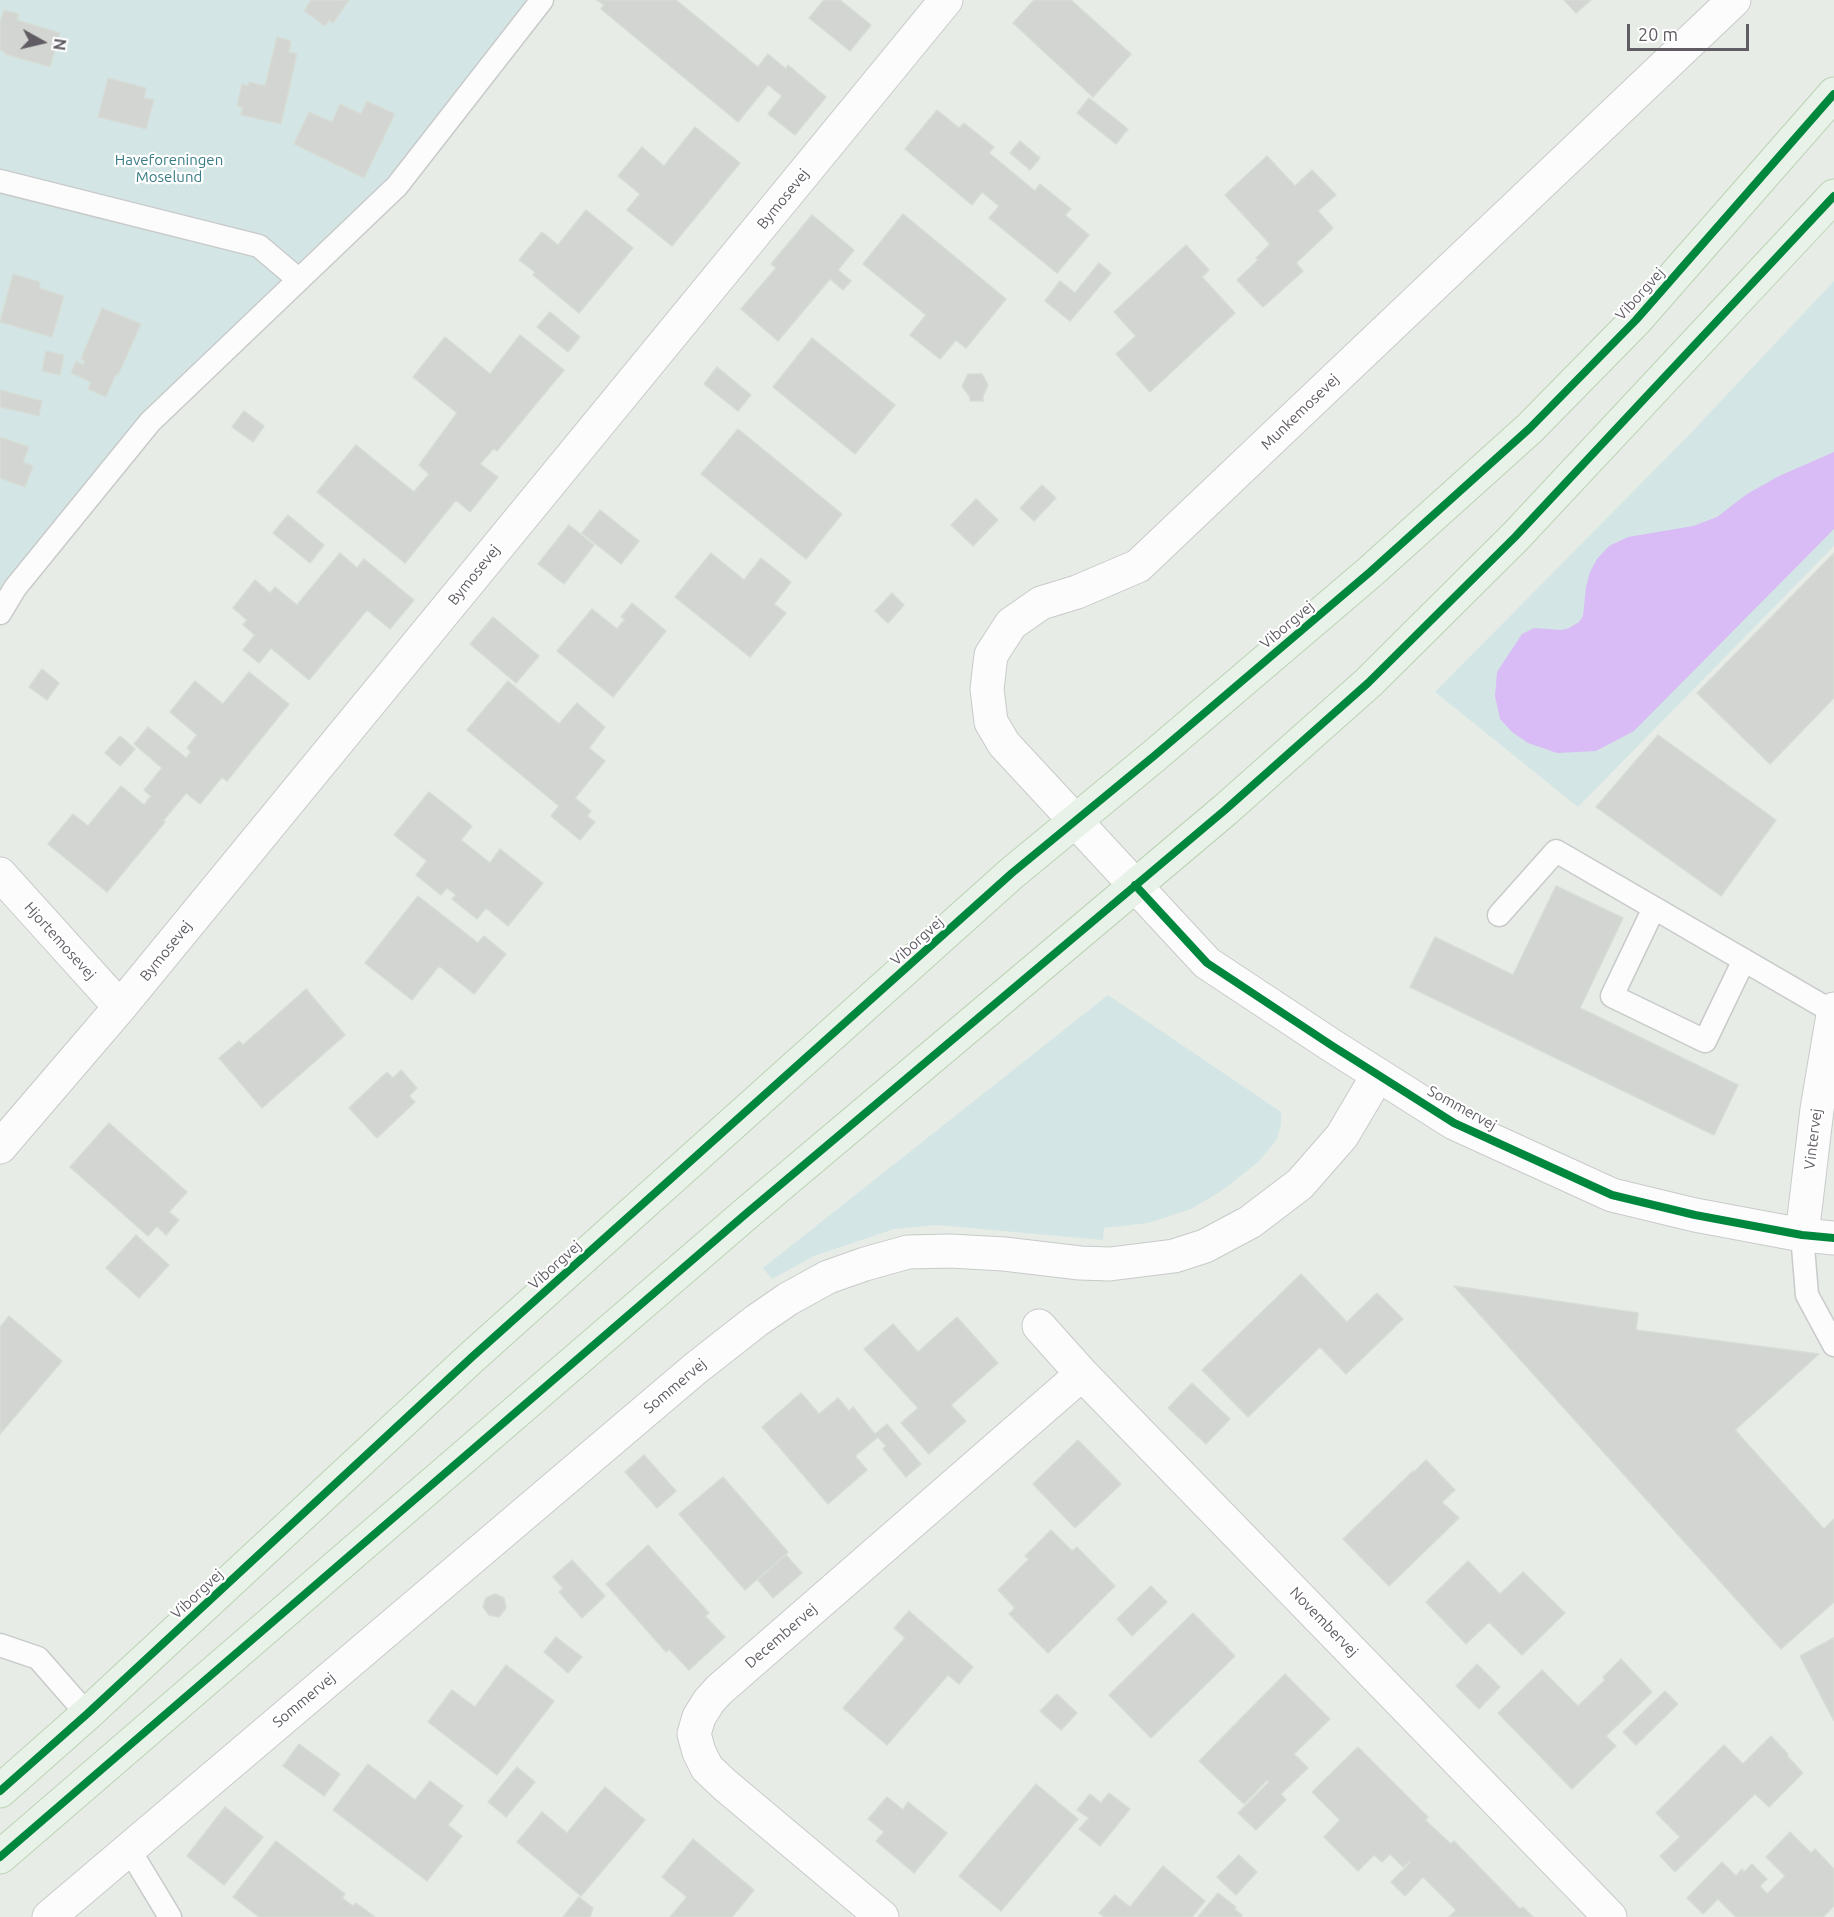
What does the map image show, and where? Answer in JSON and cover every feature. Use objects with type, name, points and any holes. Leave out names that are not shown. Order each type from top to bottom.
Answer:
[{"type":"main road","name":"Viborgvej","points":[[0,1791],[87,1714],[472,1357],[1012,873],[1370,572],[1530,428],[1636,320],[1834,94]]},
{"type":"main road","points":[[0,1857],[748,1212],[1225,810],[1368,683],[1515,537],[1834,196]]},
{"type":"street","name":"Bymosevej","points":[[0,1148],[120,1007],[946,0]]},
{"type":"street","name":"Munkemosevej","points":[[1135,885],[1004,744],[991,722],[987,689],[992,655],[1011,624],[1041,603],[1077,592],[1138,566],[1734,0]]},
{"type":"street","name":"Hjortemosevej","points":[[0,874],[120,1007]]},
{"type":"street","name":"Sommervej","points":[[1135,885],[1207,963],[1454,1123],[1612,1195],[1695,1215],[1802,1235],[1834,1238]]},
{"type":"street","name":"Vintervej","points":[[1802,1235],[1817,1109],[1834,1010]]},
{"type":"street","name":"Sommervej","points":[[49,1917],[696,1368],[788,1299],[828,1277],[908,1252],[950,1251],[1004,1254],[1080,1263],[1110,1264],[1174,1256],[1205,1246],[1250,1222],[1300,1184],[1342,1136],[1378,1075]]},
{"type":"street","name":"Novembervej","points":[[1039,1326],[1082,1374],[1610,1917]]},
{"type":"street","name":"Decembervej","points":[[882,1917],[707,1768],[694,1734],[699,1717],[719,1690],[1082,1374]]},
{"type":"lane","points":[[0,613],[8,584],[150,422],[397,186],[542,0]]},
{"type":"lane","points":[[0,181],[259,246],[298,279]]},
{"type":"lane","points":[[1500,915],[1556,851],[1834,1010]]},
{"type":"lane","points":[[1654,908],[1612,996],[1706,1041],[1744,960]]},
{"type":"lane","points":[[1802,1235],[1807,1295],[1834,1346]]},
{"type":"lane","points":[[0,1645],[38,1658],[87,1714]]},
{"type":"lane","points":[[129,1849],[170,1917]]},
{"type":"green space","name":"Haveforeningen Moselund","points":[[0,0],[542,0],[397,186],[150,422],[0,613]]},
{"type":"green space","points":[[1834,281],[1834,546],[1578,807],[1435,692],[1688,436]]},
{"type":"green space","points":[[1108,995],[1281,1112],[1281,1125],[1276,1141],[1258,1162],[1223,1190],[1191,1209],[1148,1223],[1104,1228],[1103,1240],[937,1225],[894,1229],[814,1256],[772,1279],[763,1268]]},
{"type":"shaded area","points":[[1834,452],[1834,529],[1634,731],[1596,751],[1557,753],[1528,743],[1512,732],[1500,719],[1495,696],[1497,672],[1522,634],[1534,628],[1562,630],[1579,622],[1583,616],[1590,572],[1597,559],[1609,546],[1628,537],[1693,526],[1717,517],[1747,494],[1779,476]]},
{"type":"building","points":[[311,0],[349,0],[333,23],[329,20],[325,26],[304,11]]},
{"type":"building","points":[[597,0],[676,0],[758,67],[768,54],[786,69],[788,65],[826,97],[795,135],[768,114],[782,96],[768,85],[738,122],[601,9],[604,5]]},
{"type":"building","points":[[824,0],[840,0],[871,25],[850,51],[809,18]]},
{"type":"building","points":[[1034,0],[1071,0],[1131,54],[1093,97],[1013,23]]},
{"type":"building","points":[[1564,0],[1591,0],[1576,13]]},
{"type":"building","points":[[4,10],[19,14],[17,20],[60,33],[50,67],[5,54],[0,50],[0,23]]},
{"type":"building","points":[[277,37],[291,41],[289,52],[297,54],[281,124],[241,115],[243,107],[237,106],[242,84],[248,86],[249,82],[265,86]]},
{"type":"building","points":[[108,78],[146,88],[144,98],[154,100],[146,129],[98,117]]},
{"type":"building","points":[[1089,98],[1128,129],[1116,144],[1077,113]]},
{"type":"building","points":[[367,101],[395,114],[364,178],[294,144],[309,112],[332,122],[340,104],[361,114]]},
{"type":"building","points":[[937,110],[959,128],[964,123],[994,147],[989,153],[1035,191],[1040,184],[1071,209],[1065,215],[1089,235],[1057,273],[989,218],[999,206],[982,192],[972,205],[905,149]]},
{"type":"building","points":[[695,127],[740,163],[672,246],[627,210],[640,194],[618,176],[642,147],[664,166]]},
{"type":"building","points":[[1020,141],[1040,158],[1030,170],[1010,153]]},
{"type":"building","points":[[1267,156],[1295,186],[1312,170],[1336,195],[1318,211],[1333,228],[1296,263],[1303,271],[1263,307],[1237,280],[1258,260],[1256,258],[1270,244],[1225,195]]},
{"type":"building","points":[[586,210],[633,248],[579,313],[533,275],[535,272],[519,260],[542,232],[558,245]]},
{"type":"building","points":[[903,214],[1006,299],[966,348],[956,340],[940,359],[910,335],[926,315],[863,264]]},
{"type":"building","points":[[812,215],[854,250],[838,270],[851,281],[843,290],[830,279],[778,341],[741,309],[776,268],[771,264]]},
{"type":"building","points":[[1186,245],[1209,270],[1202,277],[1235,313],[1150,392],[1116,354],[1136,336],[1114,312]]},
{"type":"building","points":[[1099,263],[1111,273],[1070,321],[1045,301],[1060,281],[1075,293]]},
{"type":"building","points":[[13,274],[40,282],[39,288],[64,296],[52,337],[0,322]]},
{"type":"building","points":[[102,308],[141,324],[106,397],[88,389],[91,382],[71,373],[76,361],[83,365],[85,361],[81,359]]},
{"type":"building","points":[[550,312],[580,337],[568,352],[537,327]]},
{"type":"building","points":[[520,335],[564,370],[497,451],[494,448],[480,464],[498,477],[470,512],[456,500],[405,563],[317,492],[356,445],[414,492],[429,474],[419,465],[457,413],[413,377],[445,337],[490,374]]},
{"type":"building","points":[[812,338],[895,405],[855,454],[773,387]]},
{"type":"building","points":[[46,351],[64,355],[60,375],[42,371]]},
{"type":"building","points":[[717,367],[751,395],[738,411],[704,384]]},
{"type":"building","points":[[968,374],[982,374],[988,385],[983,401],[970,401],[970,397],[962,386]]},
{"type":"building","points":[[0,390],[42,401],[39,416],[0,407]]},
{"type":"building","points":[[244,411],[264,426],[253,442],[232,427]]},
{"type":"building","points":[[738,429],[842,514],[806,559],[701,474]]},
{"type":"building","points":[[0,437],[29,447],[23,462],[33,466],[25,487],[0,478]]},
{"type":"building","points":[[1042,485],[1056,498],[1034,521],[1020,508]]},
{"type":"building","points":[[976,499],[998,520],[973,546],[951,525]]},
{"type":"building","points":[[600,510],[639,541],[621,564],[582,533]]},
{"type":"building","points":[[288,515],[324,545],[310,563],[273,533]]},
{"type":"building","points":[[569,525],[594,545],[564,584],[538,564]]},
{"type":"building","points":[[340,553],[357,568],[364,559],[414,600],[390,629],[367,610],[309,680],[271,648],[259,663],[243,650],[255,635],[243,625],[247,620],[233,608],[255,580],[270,593],[275,587],[297,605]]},
{"type":"building","points":[[711,553],[744,580],[761,558],[791,582],[774,604],[786,613],[750,657],[675,597]]},
{"type":"building","points":[[1834,553],[1834,698],[1770,764],[1697,693]]},
{"type":"building","points":[[892,593],[904,605],[888,623],[875,611]]},
{"type":"building","points":[[632,603],[666,631],[613,697],[557,651],[592,609],[617,629],[625,619],[621,617]]},
{"type":"building","points":[[493,617],[539,656],[516,683],[470,644]]},
{"type":"building","points":[[42,669],[59,683],[47,700],[29,687]]},
{"type":"building","points":[[249,672],[289,704],[227,781],[222,777],[200,804],[186,793],[107,892],[48,844],[73,814],[88,826],[121,786],[144,805],[151,796],[144,790],[162,768],[134,744],[148,727],[186,758],[191,752],[187,748],[197,735],[170,712],[195,681],[223,704]]},
{"type":"building","points":[[508,681],[559,724],[577,703],[605,727],[589,748],[605,761],[575,798],[591,811],[587,816],[595,822],[580,840],[551,816],[559,806],[467,730]]},
{"type":"building","points":[[1658,735],[1776,820],[1721,896],[1596,807]]},
{"type":"building","points":[[120,736],[135,749],[120,766],[105,753]]},
{"type":"building","points":[[429,792],[472,826],[461,840],[490,863],[500,849],[543,883],[508,926],[486,908],[477,919],[452,899],[456,895],[447,888],[441,895],[416,875],[427,861],[394,835]]},
{"type":"building","points":[[1556,886],[1623,918],[1580,1008],[1738,1085],[1714,1135],[1410,987],[1435,937],[1513,975]]},
{"type":"building","points":[[418,896],[478,943],[484,936],[506,954],[474,994],[439,966],[412,1000],[365,963]]},
{"type":"building","points":[[306,989],[345,1035],[262,1108],[219,1058],[239,1041],[243,1045]]},
{"type":"building","points":[[401,1070],[417,1088],[409,1096],[415,1102],[377,1138],[349,1108],[387,1072],[393,1078]]},
{"type":"building","points":[[109,1123],[187,1192],[169,1212],[179,1220],[166,1235],[157,1226],[148,1236],[70,1167]]},
{"type":"building","points":[[136,1235],[169,1265],[139,1298],[106,1268]]},
{"type":"building","points":[[1301,1274],[1347,1322],[1377,1293],[1403,1319],[1346,1374],[1320,1347],[1248,1417],[1202,1370]]},
{"type":"building","points":[[1454,1286],[1638,1313],[1636,1330],[1819,1354],[1735,1430],[1824,1529],[1834,1519],[1834,1602],[1781,1649]]},
{"type":"building","points":[[9,1316],[62,1361],[0,1434],[0,1327]]},
{"type":"building","points":[[957,1317],[998,1363],[951,1405],[966,1421],[929,1454],[901,1423],[918,1408],[864,1349],[893,1324],[918,1352]]},
{"type":"building","points":[[1192,1383],[1230,1419],[1206,1444],[1168,1408]]},
{"type":"building","points":[[801,1393],[819,1414],[838,1398],[849,1411],[853,1407],[875,1434],[887,1424],[921,1464],[906,1477],[883,1449],[886,1446],[878,1437],[855,1456],[867,1470],[828,1504],[762,1427]]},
{"type":"building","points":[[1078,1440],[1121,1484],[1075,1528],[1033,1484]]},
{"type":"building","points":[[644,1455],[676,1491],[657,1508],[625,1472]]},
{"type":"building","points":[[1426,1460],[1455,1490],[1442,1502],[1459,1518],[1389,1586],[1343,1539]]},
{"type":"building","points":[[723,1477],[788,1552],[745,1590],[679,1514]]},
{"type":"building","points":[[1051,1530],[1072,1551],[1077,1547],[1115,1586],[1048,1653],[1009,1614],[1015,1608],[998,1590],[1029,1559],[1025,1556]]},
{"type":"building","points":[[648,1545],[709,1613],[705,1616],[725,1637],[689,1670],[669,1649],[666,1652],[606,1584]]},
{"type":"building","points":[[786,1555],[802,1573],[773,1598],[758,1580]]},
{"type":"building","points":[[572,1560],[605,1596],[582,1618],[559,1592],[563,1588],[553,1577]]},
{"type":"building","points":[[1468,1561],[1500,1594],[1523,1572],[1565,1613],[1522,1655],[1489,1622],[1466,1644],[1426,1602]]},
{"type":"building","points":[[1151,1586],[1167,1602],[1132,1636],[1117,1619]]},
{"type":"building","points":[[495,1594],[504,1598],[506,1608],[499,1617],[489,1615],[483,1607],[486,1598]]},
{"type":"building","points":[[909,1611],[973,1667],[959,1684],[948,1675],[887,1745],[843,1708],[905,1638],[894,1628]]},
{"type":"building","points":[[1193,1613],[1235,1656],[1151,1738],[1109,1695]]},
{"type":"building","points":[[556,1637],[582,1657],[568,1673],[544,1652]]},
{"type":"building","points":[[1834,1638],[1834,1721],[1800,1656]]},
{"type":"building","points":[[1621,1659],[1652,1692],[1606,1736],[1616,1746],[1572,1789],[1498,1713],[1542,1670],[1578,1706],[1605,1680],[1603,1677]]},
{"type":"building","points":[[1477,1664],[1500,1687],[1479,1709],[1456,1686]]},
{"type":"building","points":[[506,1665],[554,1701],[497,1775],[428,1722],[452,1690],[475,1707]]},
{"type":"building","points":[[1285,1674],[1330,1719],[1294,1754],[1308,1768],[1281,1794],[1286,1800],[1256,1830],[1238,1813],[1269,1782],[1267,1780],[1244,1804],[1199,1761]]},
{"type":"building","points":[[1665,1691],[1678,1704],[1636,1745],[1623,1732]]},
{"type":"building","points":[[1057,1694],[1077,1713],[1061,1730],[1040,1711]]},
{"type":"building","points":[[1771,1736],[1803,1773],[1769,1807],[1755,1794],[1675,1872],[1660,1856],[1680,1837],[1656,1813],[1724,1745],[1743,1764]]},
{"type":"building","points":[[299,1744],[340,1774],[324,1796],[283,1766]]},
{"type":"building","points":[[1358,1747],[1428,1817],[1425,1820],[1451,1844],[1454,1841],[1520,1909],[1523,1907],[1533,1917],[1449,1917],[1456,1910],[1423,1877],[1405,1896],[1391,1882],[1411,1862],[1403,1867],[1390,1854],[1382,1862],[1374,1855],[1358,1871],[1324,1837],[1340,1820],[1312,1792]]},
{"type":"building","points":[[368,1764],[415,1800],[430,1781],[463,1806],[448,1825],[462,1836],[427,1881],[333,1810]]},
{"type":"building","points":[[517,1767],[535,1782],[506,1817],[488,1802]]},
{"type":"building","points":[[1036,1784],[1078,1819],[1001,1911],[959,1876]]},
{"type":"building","points":[[605,1787],[645,1820],[581,1896],[517,1842],[542,1812],[567,1833]]},
{"type":"building","points":[[1109,1793],[1130,1809],[1100,1846],[1079,1829],[1089,1818],[1077,1810],[1090,1794],[1101,1803]]},
{"type":"building","points":[[887,1797],[903,1810],[908,1802],[947,1833],[914,1873],[876,1841],[884,1832],[868,1819]]},
{"type":"building","points":[[225,1807],[263,1837],[224,1885],[187,1856]]},
{"type":"building","points":[[1790,1832],[1811,1853],[1815,1849],[1834,1869],[1834,1906],[1823,1917],[1736,1917],[1718,1899],[1703,1914],[1687,1898],[1722,1862],[1736,1876],[1742,1869],[1744,1872],[1752,1864],[1767,1879],[1760,1886],[1767,1894],[1785,1876],[1766,1857]]},
{"type":"building","points":[[693,1839],[754,1890],[732,1917],[670,1917],[687,1897],[662,1877]]},
{"type":"building","points":[[276,1841],[345,1894],[342,1898],[353,1906],[356,1903],[375,1917],[259,1917],[233,1897]]},
{"type":"building","points":[[1239,1855],[1257,1872],[1236,1895],[1217,1877]]},
{"type":"building","points":[[1163,1866],[1205,1901],[1192,1917],[1104,1917],[1099,1913],[1115,1895],[1130,1907]]},
{"type":"building","points":[[1218,1893],[1236,1907],[1234,1909],[1242,1915],[1241,1917],[1198,1917]]},
{"type":"building","points":[[579,1897],[593,1908],[590,1917],[563,1917]]},
{"type":"cycle path","points":[[0,1791],[87,1714],[472,1357],[1012,873],[1154,756],[1370,572],[1530,428],[1636,320],[1834,94]]},
{"type":"cycle path","points":[[0,1857],[748,1212],[1225,810],[1368,683],[1515,537],[1834,196]]},
{"type":"cycle path","points":[[1135,885],[1207,963],[1454,1123],[1612,1195],[1695,1215],[1802,1235],[1834,1238]]}]
